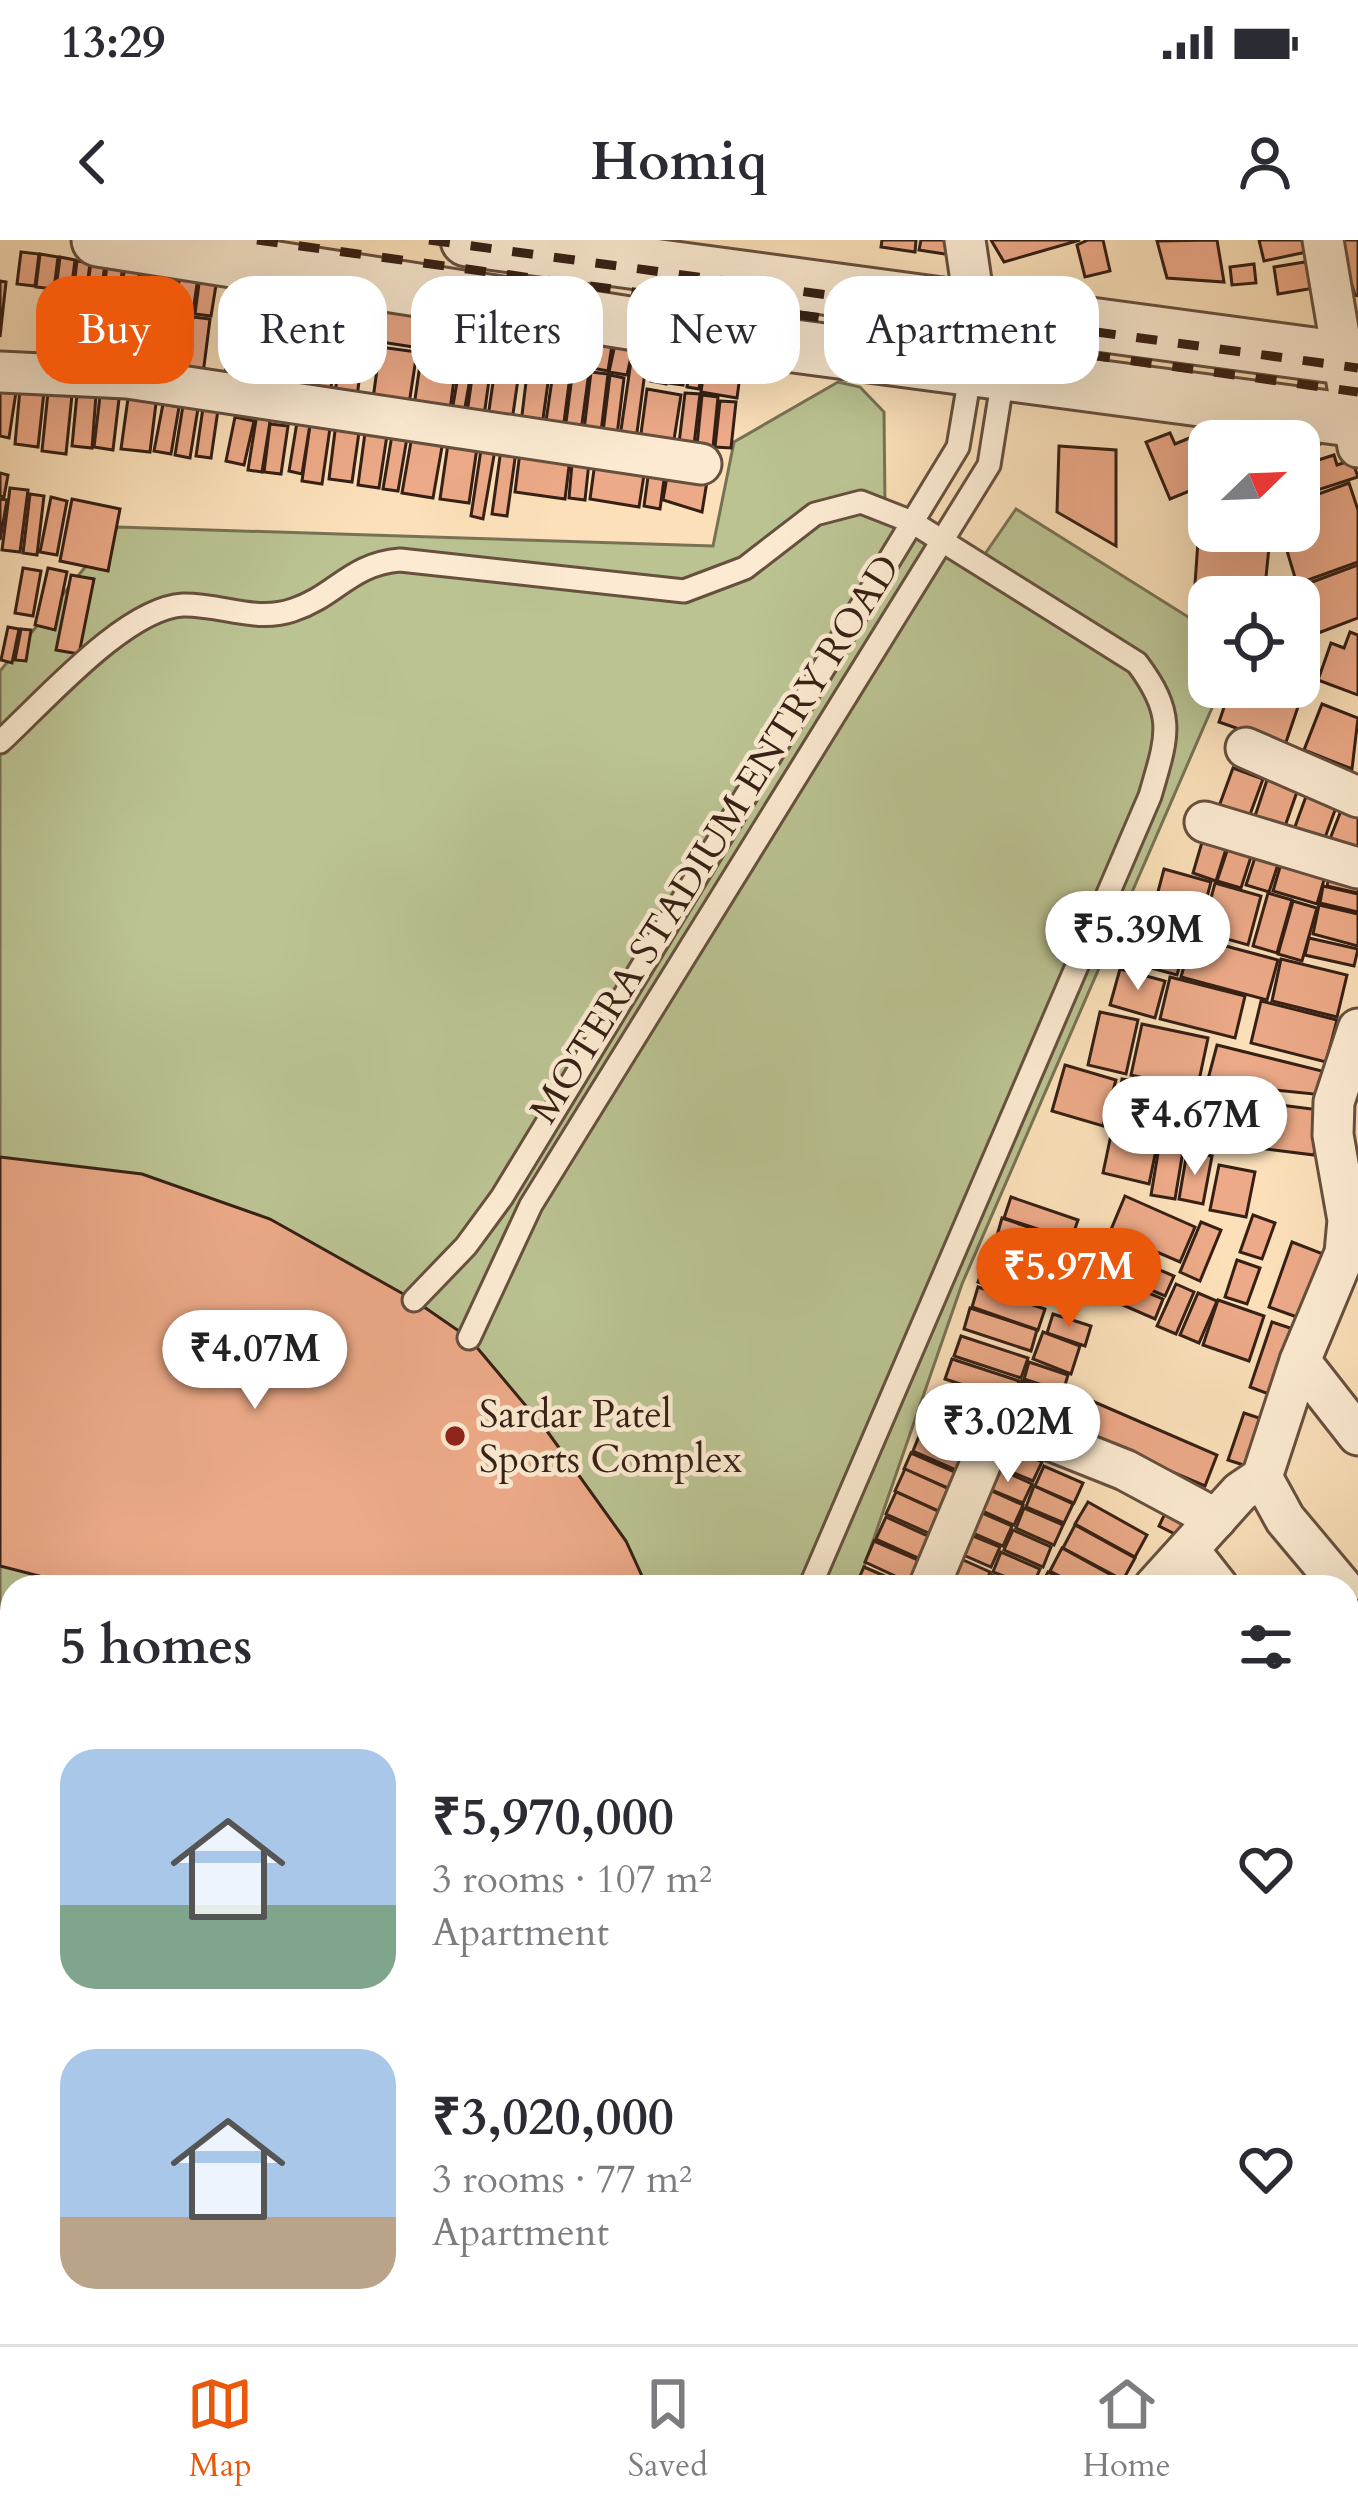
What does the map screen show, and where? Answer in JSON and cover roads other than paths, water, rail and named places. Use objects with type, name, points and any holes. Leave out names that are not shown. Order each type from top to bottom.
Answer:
[{"type":"street","points":[[98,240],[824,350]]},
{"type":"street","points":[[466,240],[676,252],[824,279]]},
{"type":"street","points":[[965,240],[980,276]]},
{"type":"street","points":[[1064,384],[1355,429],[1350,359],[1323,240]]},
{"type":"street","points":[[1099,325],[1350,359]]},
{"type":"street","points":[[0,372],[127,378],[701,464]]},
{"type":"street","points":[[1246,748],[1358,797]]},
{"type":"street","points":[[1205,823],[1358,868]]},
{"type":"street","points":[[1165,1575],[1262,1477],[1300,1361],[1345,1253],[1348,1220],[1333,1135],[1334,1102],[1358,1029]]},
{"type":"street","points":[[1300,1361],[1358,1435]]},
{"type":"street","points":[[934,1575],[993,1434],[1001,1427],[1012,1425],[1125,1470],[1216,1519]]},
{"type":"street","points":[[1262,1477],[1285,1519],[1332,1575]]},
{"type":"street","points":[[1189,1550],[1209,1575]]},
{"type":"lane","points":[[414,1300],[466,1246],[502,1197],[958,447],[982,384]]},
{"type":"lane","name":"MOTERA STADIUM ENTRY ROAD","points":[[469,1338],[531,1205],[989,465],[987,384]]},
{"type":"lane","points":[[0,742],[114,639],[163,607],[278,614],[311,602],[354,571],[400,560],[684,591],[745,568],[815,514],[861,502],[912,522],[1137,663],[1157,689],[1168,733],[1150,796],[815,1575]]},
{"type":"railway","points":[[257,240],[1358,392]]},
{"type":"railway","points":[[429,240],[1358,368]]},
{"type":"place","name":"Sardar Patel Sports Complex","points":[[455,1436]]}]
